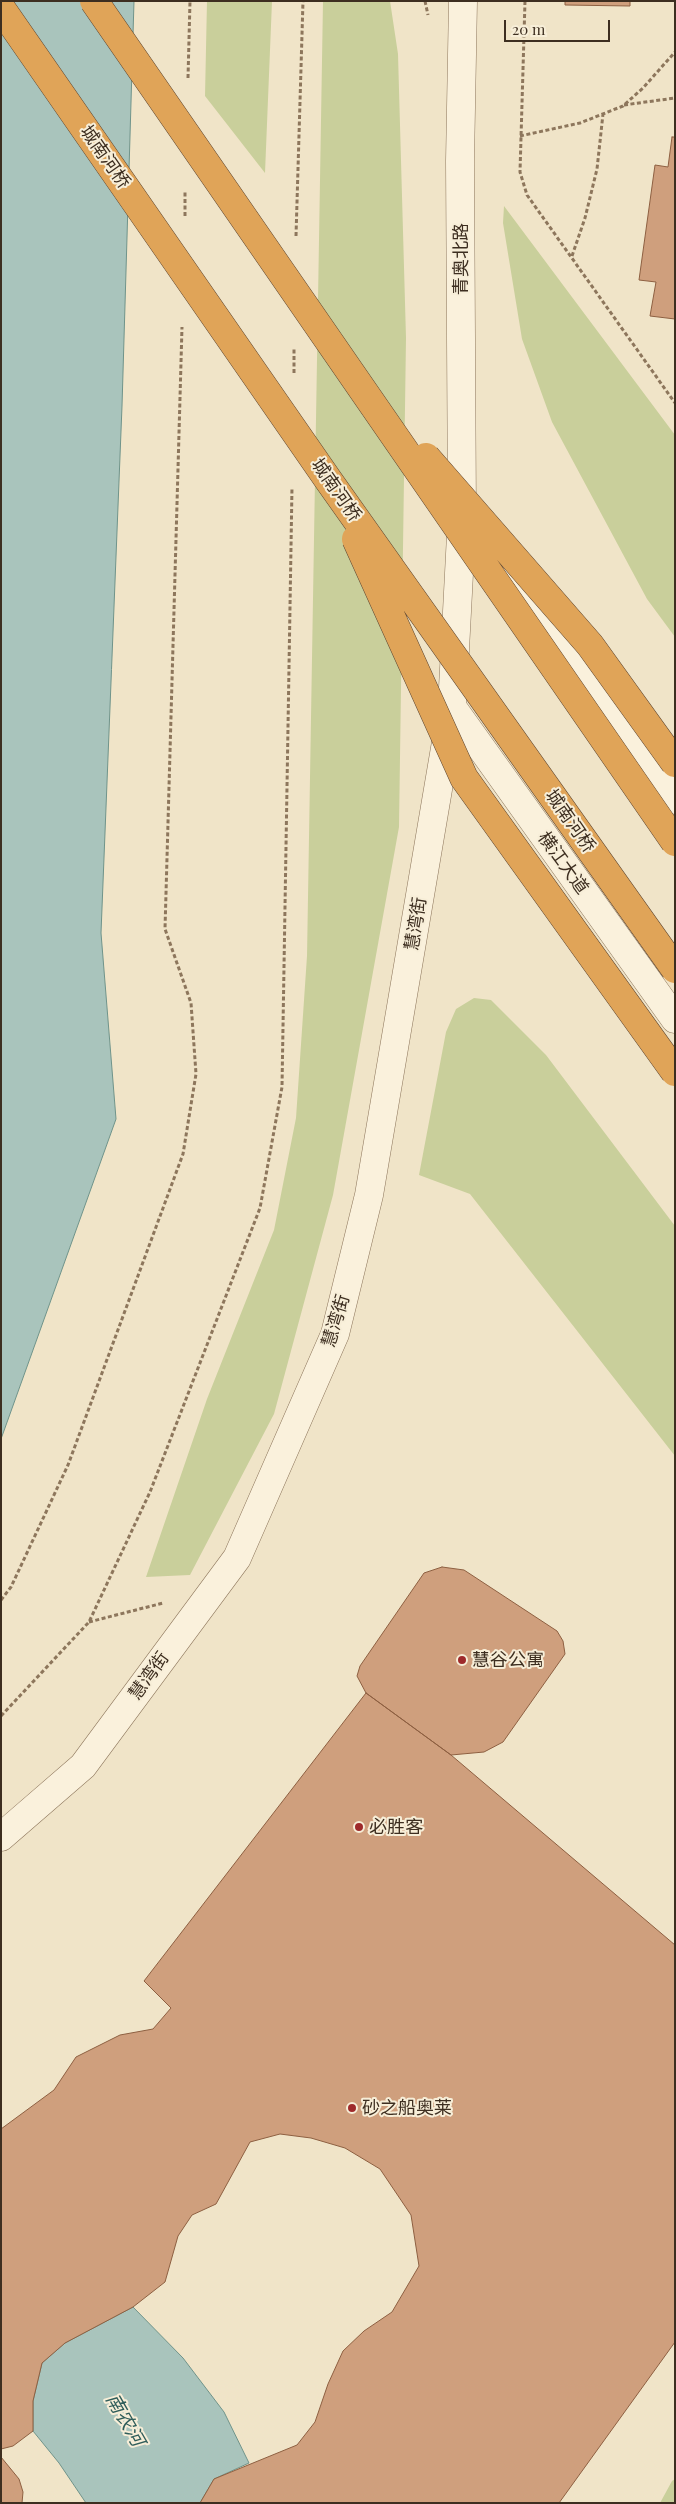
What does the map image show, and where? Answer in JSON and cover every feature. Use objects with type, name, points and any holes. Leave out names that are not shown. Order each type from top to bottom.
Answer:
[{"type":"highway","points":[[94,1],[336,354],[675,842]]},
{"type":"highway","name":"城南河桥","points":[[1,8],[330,481],[675,969]]},
{"type":"highway","points":[[336,354],[590,645],[675,763]]},
{"type":"highway","points":[[330,481],[464,778],[675,1072]]},
{"type":"street","name":"青奥北路","points":[[452,708],[462,516],[460,161],[463,1]]},
{"type":"street","points":[[462,516],[675,800]]},
{"type":"street","name":"横江大道","points":[[452,708],[675,1019]]},
{"type":"street","name":"慧湾街","points":[[1,1837],[83,1766],[237,1558],[335,1334],[369,1195],[452,708]]},
{"type":"path","points":[[188,81],[190,1]]},
{"type":"path","points":[[296,246],[303,1]]},
{"type":"path","points":[[525,1],[520,172],[527,195],[675,403]]},
{"type":"path","points":[[623,106],[643,88],[675,52]]},
{"type":"path","points":[[520,136],[580,124],[623,106],[675,98]]},
{"type":"path","points":[[572,256],[585,218],[597,169],[603,114]]},
{"type":"path","points":[[184,221],[185,191]]},
{"type":"path","points":[[1,1600],[15,1578],[68,1465],[82,1428],[183,1154],[196,1074],[191,1003],[165,929],[182,320]]},
{"type":"path","points":[[294,345],[294,374]]},
{"type":"path","points":[[1,1716],[88,1622],[150,1492],[260,1208],[282,1087],[292,483]]},
{"type":"path","points":[[88,1622],[164,1603]]},
{"type":"green space","points":[[207,1],[272,1],[265,173],[205,96]]},
{"type":"green space","points":[[323,1],[390,1],[398,54],[406,338],[399,827],[333,1195],[274,1414],[190,1575],[146,1577],[207,1399],[274,1230],[296,1118],[307,956]]},
{"type":"green space","points":[[504,206],[675,435],[675,637],[647,599],[552,422],[522,339],[503,223]]},
{"type":"green space","points":[[474,998],[491,1000],[546,1055],[675,1226],[675,1456],[470,1194],[419,1175],[446,1032],[456,1009]]},
{"type":"green space","points":[[675,2479],[675,2503],[660,2503],[672,2481]]},
{"type":"water","points":[[1,1],[134,1],[122,406],[101,933],[116,1119],[1,1439]]},
{"type":"water","name":"南农河","points":[[133,2307],[183,2358],[224,2412],[249,2463],[214,2479],[200,2503],[86,2503],[59,2463],[33,2431],[33,2401],[42,2363],[65,2343]]},
{"type":"building","points":[[565,1],[630,1],[630,6],[565,5]]},
{"type":"building","points":[[672,137],[675,137],[675,319],[650,316],[656,282],[639,280],[655,165],[668,167]]},
{"type":"building","name":"慧谷公寓","points":[[442,1567],[464,1570],[557,1631],[563,1641],[565,1654],[503,1742],[484,1752],[451,1755],[366,1693],[357,1676],[360,1666],[424,1573]]},
{"type":"building","name":"砂之船奥莱","points":[[366,1693],[451,1755],[675,1945],[675,2342],[559,2503],[200,2503],[214,2479],[297,2445],[315,2422],[328,2384],[343,2351],[364,2331],[392,2312],[419,2266],[411,2215],[380,2169],[345,2148],[311,2138],[280,2134],[250,2142],[216,2204],[192,2215],[178,2236],[165,2282],[133,2307],[65,2343],[42,2363],[33,2401],[33,2431],[13,2446],[1,2449],[1,2129],[54,2090],[76,2057],[120,2035],[153,2029],[171,2008],[144,1981]]},
{"type":"building","points":[[1,2457],[19,2479],[23,2492],[22,2503],[1,2503]]},
{"type":"place","name":"慧谷公寓","points":[[462,1660]]},
{"type":"place","name":"必胜客","points":[[359,1827]]},
{"type":"place","name":"砂之船奥莱","points":[[352,2108]]}]
